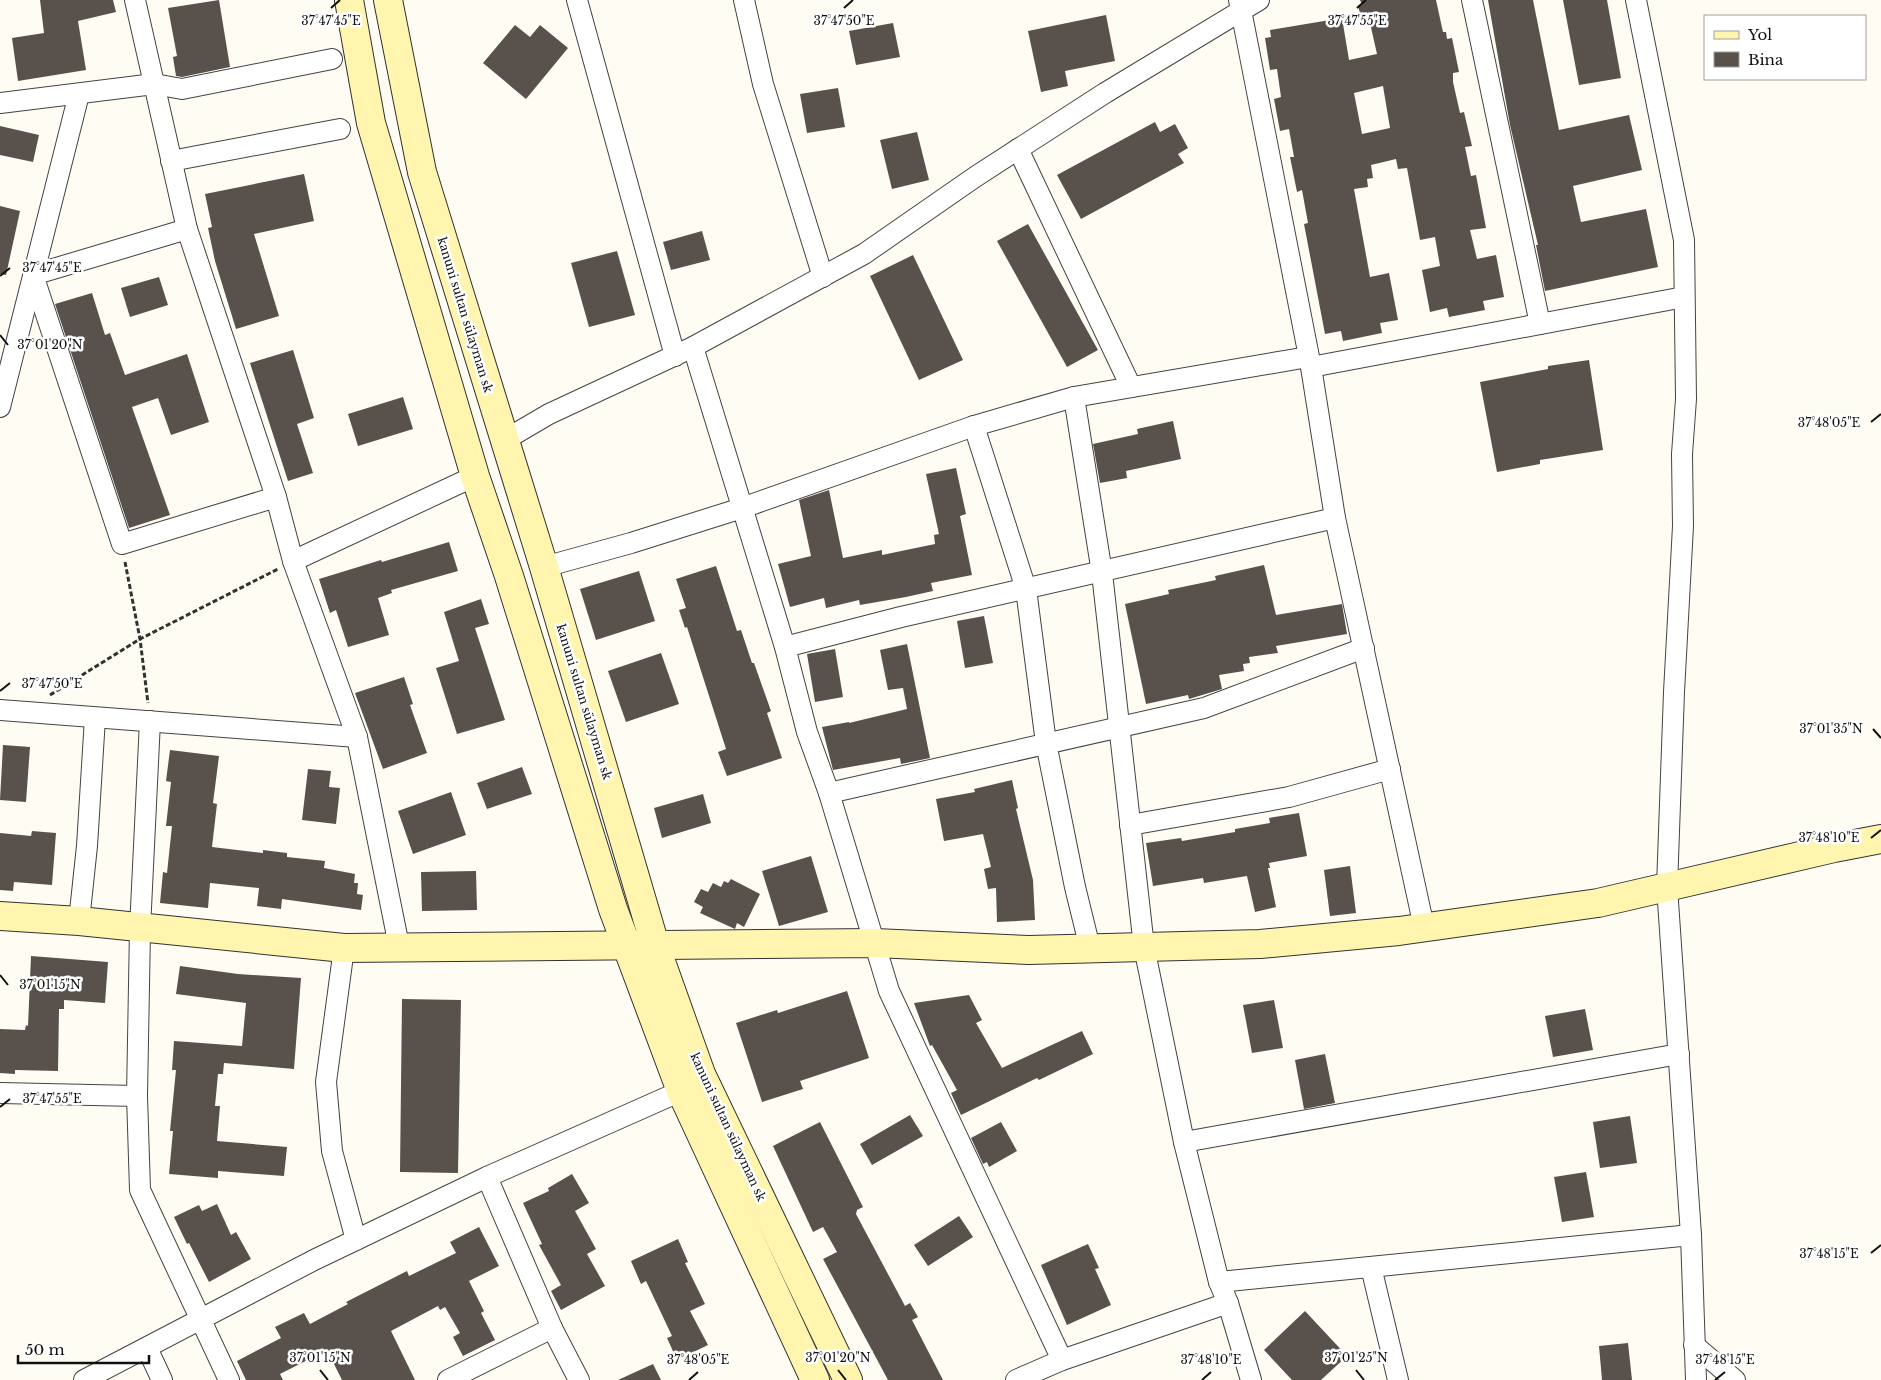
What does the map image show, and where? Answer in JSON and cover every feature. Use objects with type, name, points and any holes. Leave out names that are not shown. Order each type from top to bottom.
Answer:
[{"type":"main road","points":[[349,0],[371,123],[475,476],[509,576],[626,946],[681,1091],[813,1379]]},
{"type":"main road","name":"kanuni sultan sülayman sk","points":[[388,0],[422,172],[503,441],[544,567],[655,946],[701,1074],[848,1380]]},
{"type":"main road","points":[[0,916],[79,921],[344,948],[875,943],[1030,950],[1260,944],[1424,927],[1598,903],[1834,848],[1881,839]]},
{"type":"street","points":[[135,0],[187,229],[276,497],[293,561],[358,737],[399,946]]},
{"type":"street","points":[[578,0],[675,356]]},
{"type":"street","points":[[744,0],[763,84],[823,277]]},
{"type":"street","points":[[503,441],[549,414],[693,347],[864,254],[1018,149],[1240,6],[1259,0]]},
{"type":"street","points":[[1472,0],[1540,324]]},
{"type":"street","points":[[1636,0],[1684,240],[1686,399],[1682,454],[1683,526],[1674,692],[1667,887],[1691,1235],[1696,1380]]},
{"type":"street","points":[[1240,6],[1310,362],[1336,518],[1424,927]]},
{"type":"street","points":[[0,103],[154,84],[182,89],[332,59]]},
{"type":"street","points":[[0,407],[79,94]]},
{"type":"street","points":[[171,161],[340,129]]},
{"type":"street","points":[[1018,149],[1131,387]]},
{"type":"street","points":[[33,275],[187,229]]},
{"type":"street","points":[[33,275],[122,544],[276,497]]},
{"type":"street","points":[[544,567],[631,543],[742,508],[974,426],[1074,397],[1131,387],[1310,362],[1540,324],[1684,297]]},
{"type":"street","points":[[693,347],[785,647],[807,732],[829,793],[889,991],[1062,1360]]},
{"type":"street","points":[[1074,397],[1102,572],[1144,946],[1184,1142],[1219,1282],[1228,1304],[1251,1380]]},
{"type":"street","points":[[974,426],[1026,589],[1046,743],[1075,887],[1090,948]]},
{"type":"street","points":[[293,561],[475,476]]},
{"type":"street","points":[[785,647],[901,617],[1336,518]]},
{"type":"street","points":[[829,793],[1204,708],[1364,648]]},
{"type":"street","points":[[0,710],[358,737]]},
{"type":"street","points":[[79,921],[87,846],[95,718]]},
{"type":"street","points":[[150,721],[140,928],[137,1096],[140,1190],[229,1380]]},
{"type":"street","points":[[1130,825],[1289,797],[1390,769]]},
{"type":"street","points":[[344,948],[326,1082],[332,1151],[356,1240]]},
{"type":"street","points":[[1184,1142],[1679,1054]]},
{"type":"street","points":[[84,1380],[356,1240],[487,1177],[681,1091]]},
{"type":"street","points":[[0,1093],[137,1096]]},
{"type":"street","points":[[487,1177],[552,1328],[579,1380]]},
{"type":"street","points":[[1219,1282],[1691,1235]]},
{"type":"street","points":[[1371,1267],[1398,1380]]},
{"type":"street","points":[[1016,1380],[1062,1360],[1228,1304]]},
{"type":"street","points":[[448,1380],[552,1328]]},
{"type":"street","points":[[1694,1345],[1735,1380]]},
{"type":"street","points":[[147,1348],[162,1380]]},
{"type":"path","points":[[122,544],[140,639],[150,721]]},
{"type":"path","points":[[23,711],[140,639],[293,561]]},
{"type":"building","points":[[40,0],[113,0],[116,12],[78,21],[86,70],[18,81],[12,38],[44,33]]},
{"type":"building","points":[[219,0],[230,67],[182,77],[176,76],[173,57],[177,56],[168,8]]},
{"type":"building","points":[[1360,0],[1436,0],[1443,32],[1446,32],[1447,39],[1452,38],[1459,72],[1453,73],[1453,82],[1460,113],[1464,112],[1472,146],[1465,147],[1471,176],[1476,175],[1486,228],[1470,230],[1477,259],[1496,255],[1504,297],[1483,301],[1485,310],[1449,317],[1447,308],[1430,312],[1422,270],[1440,266],[1435,237],[1420,240],[1407,168],[1398,169],[1396,159],[1371,165],[1373,178],[1367,179],[1368,187],[1354,189],[1370,277],[1389,273],[1398,320],[1380,323],[1382,333],[1343,341],[1341,331],[1325,334],[1304,224],[1308,223],[1302,190],[1297,192],[1290,157],[1294,157],[1289,129],[1280,131],[1274,99],[1281,97],[1277,69],[1270,70],[1265,38],[1271,37],[1270,30],[1342,18],[1349,60],[1377,54],[1370,23],[1363,25],[1358,6],[1362,5]],"holes":[[[1383,86],[1390,128],[1362,134],[1354,93]]]},
{"type":"building","points":[[1488,0],[1533,0],[1559,130],[1629,115],[1642,170],[1573,186],[1581,222],[1646,209],[1658,267],[1545,291],[1536,245],[1538,245],[1510,125]]},
{"type":"building","points":[[1563,0],[1607,0],[1621,78],[1579,85]]},
{"type":"building","points":[[1106,15],[1115,61],[1065,71],[1068,86],[1041,92],[1028,31]]},
{"type":"building","points":[[893,23],[900,57],[856,65],[849,31]]},
{"type":"building","points":[[515,25],[530,37],[540,25],[568,48],[526,99],[483,63]]},
{"type":"building","points":[[838,88],[845,127],[807,133],[800,94]]},
{"type":"building","points":[[1155,122],[1160,132],[1175,124],[1188,148],[1178,154],[1184,163],[1081,219],[1057,175]]},
{"type":"building","points":[[0,126],[39,135],[33,162],[0,155]]},
{"type":"building","points":[[917,132],[929,180],[892,189],[880,140]]},
{"type":"building","points":[[304,174],[314,221],[254,234],[279,316],[236,329],[215,261],[208,228],[212,227],[205,194]]},
{"type":"building","points":[[0,206],[20,211],[6,275],[0,274]]},
{"type":"building","points":[[1028,224],[1098,350],[1067,367],[997,241]]},
{"type":"building","points":[[702,231],[710,260],[671,270],[663,242]]},
{"type":"building","points":[[617,251],[635,315],[589,327],[571,263]]},
{"type":"building","points":[[913,255],[963,360],[919,380],[870,276]]},
{"type":"building","points":[[159,277],[168,305],[130,317],[121,288]]},
{"type":"building","points":[[92,293],[105,335],[110,333],[125,375],[187,354],[209,422],[171,435],[158,398],[132,407],[170,515],[129,528],[55,304]]},
{"type":"building","points":[[293,350],[314,418],[297,424],[313,473],[288,481],[250,363]]},
{"type":"building","points":[[1589,360],[1603,450],[1540,460],[1540,464],[1497,472],[1480,382],[1548,369],[1548,366]]},
{"type":"building","points":[[403,397],[413,429],[358,446],[348,414]]},
{"type":"building","points":[[1173,421],[1181,459],[1126,471],[1127,478],[1100,483],[1093,444],[1138,434],[1137,429]]},
{"type":"building","points":[[956,468],[966,514],[960,516],[972,575],[931,583],[933,591],[906,597],[860,605],[859,600],[826,608],[824,598],[790,607],[778,564],[811,556],[799,500],[829,490],[843,558],[882,550],[882,555],[935,544],[934,535],[939,534],[926,474]]},
{"type":"building","points":[[449,542],[458,571],[391,590],[392,593],[378,598],[389,635],[348,647],[336,610],[330,613],[319,579]]},
{"type":"building","points":[[1264,565],[1276,615],[1342,604],[1347,634],[1276,646],[1278,653],[1249,657],[1250,663],[1243,664],[1244,671],[1219,675],[1222,689],[1189,699],[1188,695],[1146,704],[1125,604],[1169,594],[1168,590],[1216,580],[1215,576]]},
{"type":"building","points":[[716,566],[737,631],[741,630],[771,711],[767,713],[782,758],[727,776],[718,752],[726,749],[687,627],[685,628],[679,610],[686,608],[676,579]]},
{"type":"building","points":[[639,571],[655,621],[596,640],[580,589]]},
{"type":"building","points":[[481,599],[489,624],[475,628],[505,720],[457,734],[436,668],[459,661],[444,612]]},
{"type":"building","points":[[984,616],[993,663],[965,668],[957,621]]},
{"type":"building","points":[[907,644],[930,758],[901,764],[900,758],[833,770],[822,727],[849,723],[907,709],[903,688],[888,690],[880,650]]},
{"type":"building","points":[[835,649],[843,697],[815,702],[807,654]]},
{"type":"building","points":[[661,653],[679,704],[626,722],[608,671]]},
{"type":"building","points":[[404,677],[413,704],[410,705],[427,753],[383,769],[355,693]]},
{"type":"building","points":[[3,745],[30,747],[26,802],[0,800]]},
{"type":"building","points":[[170,750],[219,756],[213,803],[217,804],[212,847],[263,853],[263,850],[287,853],[287,857],[325,861],[324,868],[355,874],[354,883],[358,883],[357,894],[363,895],[361,910],[282,899],[281,909],[257,906],[259,888],[210,883],[208,908],[160,903],[163,872],[167,873],[172,826],[166,826],[171,782],[166,781]]},
{"type":"building","points":[[522,767],[532,794],[487,809],[477,783]]},
{"type":"building","points":[[308,769],[331,771],[329,787],[340,788],[336,824],[302,820]]},
{"type":"building","points":[[1012,780],[1018,808],[1016,809],[1033,880],[1035,920],[997,922],[996,888],[988,889],[984,869],[991,867],[983,834],[944,841],[936,799],[975,792],[974,789]]},
{"type":"building","points":[[451,792],[466,835],[413,854],[398,811]]},
{"type":"building","points":[[703,794],[711,823],[662,838],[654,808]]},
{"type":"building","points":[[1299,813],[1307,856],[1269,863],[1270,868],[1268,868],[1276,907],[1255,912],[1247,876],[1204,883],[1203,878],[1153,886],[1146,843],[1181,838],[1182,841],[1235,832],[1235,829],[1270,823],[1269,818]]},
{"type":"building","points":[[32,831],[56,833],[52,885],[14,882],[13,891],[0,890],[0,833],[31,836]]},
{"type":"building","points":[[811,856],[828,912],[779,926],[762,871]]},
{"type":"building","points":[[1350,866],[1356,913],[1330,916],[1324,870]]},
{"type":"building","points":[[476,871],[477,910],[422,911],[421,872]]},
{"type":"building","points":[[731,879],[760,894],[744,927],[737,923],[735,929],[700,913],[703,907],[694,902],[701,889],[708,892],[713,883],[721,887],[724,881],[728,883]]},
{"type":"building","points":[[31,956],[108,962],[105,1003],[64,1000],[64,1009],[59,1009],[58,1071],[15,1070],[15,1074],[0,1073],[0,1029],[25,1030],[26,1025],[28,1026]]},
{"type":"building","points":[[180,966],[238,974],[301,978],[294,1069],[224,1063],[223,1074],[218,1074],[215,1106],[220,1106],[217,1141],[287,1147],[284,1176],[218,1171],[218,1178],[169,1174],[173,1131],[170,1131],[176,1070],[172,1070],[174,1041],[242,1046],[246,1003],[176,994]]},
{"type":"building","points":[[847,991],[869,1058],[800,1081],[803,1089],[762,1102],[736,1023],[777,1010],[778,1013]]},
{"type":"building","points":[[969,995],[982,1020],[976,1023],[1002,1068],[1082,1031],[1093,1054],[1039,1080],[1037,1078],[961,1115],[951,1093],[957,1090],[932,1045],[930,1046],[914,1003]]},
{"type":"building","points":[[402,999],[461,1000],[458,1173],[400,1172]]},
{"type":"building","points":[[1274,1000],[1283,1048],[1252,1053],[1243,1005]]},
{"type":"building","points":[[1585,1009],[1593,1050],[1553,1057],[1545,1016]]},
{"type":"building","points":[[1325,1054],[1335,1103],[1304,1109],[1295,1060]]},
{"type":"building","points":[[910,1115],[923,1136],[872,1165],[860,1144]]},
{"type":"building","points":[[1630,1116],[1637,1163],[1600,1168],[1593,1122]]},
{"type":"building","points":[[820,1122],[863,1207],[857,1210],[856,1214],[905,1306],[910,1303],[918,1317],[912,1320],[943,1380],[888,1380],[823,1259],[837,1252],[823,1227],[813,1232],[773,1146]]},
{"type":"building","points":[[1001,1122],[1017,1151],[989,1167],[987,1162],[983,1164],[971,1138]]},
{"type":"building","points":[[1586,1172],[1594,1217],[1562,1222],[1554,1177]]},
{"type":"building","points":[[572,1174],[589,1203],[575,1211],[596,1249],[587,1254],[605,1286],[561,1310],[551,1291],[561,1285],[539,1245],[542,1244],[523,1203],[549,1191],[548,1188]]},
{"type":"building","points":[[217,1204],[231,1235],[236,1232],[251,1259],[209,1282],[174,1217],[199,1205],[202,1211]]},
{"type":"building","points":[[959,1216],[973,1237],[928,1266],[914,1245]]},
{"type":"building","points":[[479,1227],[499,1266],[469,1281],[484,1311],[481,1313],[495,1340],[463,1356],[453,1337],[460,1333],[445,1307],[440,1310],[438,1306],[391,1331],[415,1380],[342,1380],[327,1350],[280,1374],[283,1380],[246,1380],[237,1361],[281,1338],[275,1327],[304,1313],[310,1324],[348,1304],[346,1302],[407,1271],[409,1276],[456,1253],[450,1242]]},
{"type":"building","points":[[678,1239],[688,1262],[685,1263],[705,1304],[690,1311],[708,1345],[677,1360],[667,1338],[672,1336],[646,1281],[641,1284],[631,1261]]},
{"type":"building","points":[[1088,1244],[1099,1268],[1095,1269],[1111,1305],[1067,1325],[1041,1265]]},
{"type":"building","points":[[1305,1311],[1347,1356],[1321,1380],[1292,1380],[1264,1350]]},
{"type":"building","points":[[1628,1343],[1632,1380],[1602,1380],[1599,1346]]},
{"type":"building","points":[[653,1364],[661,1380],[618,1380]]}]
